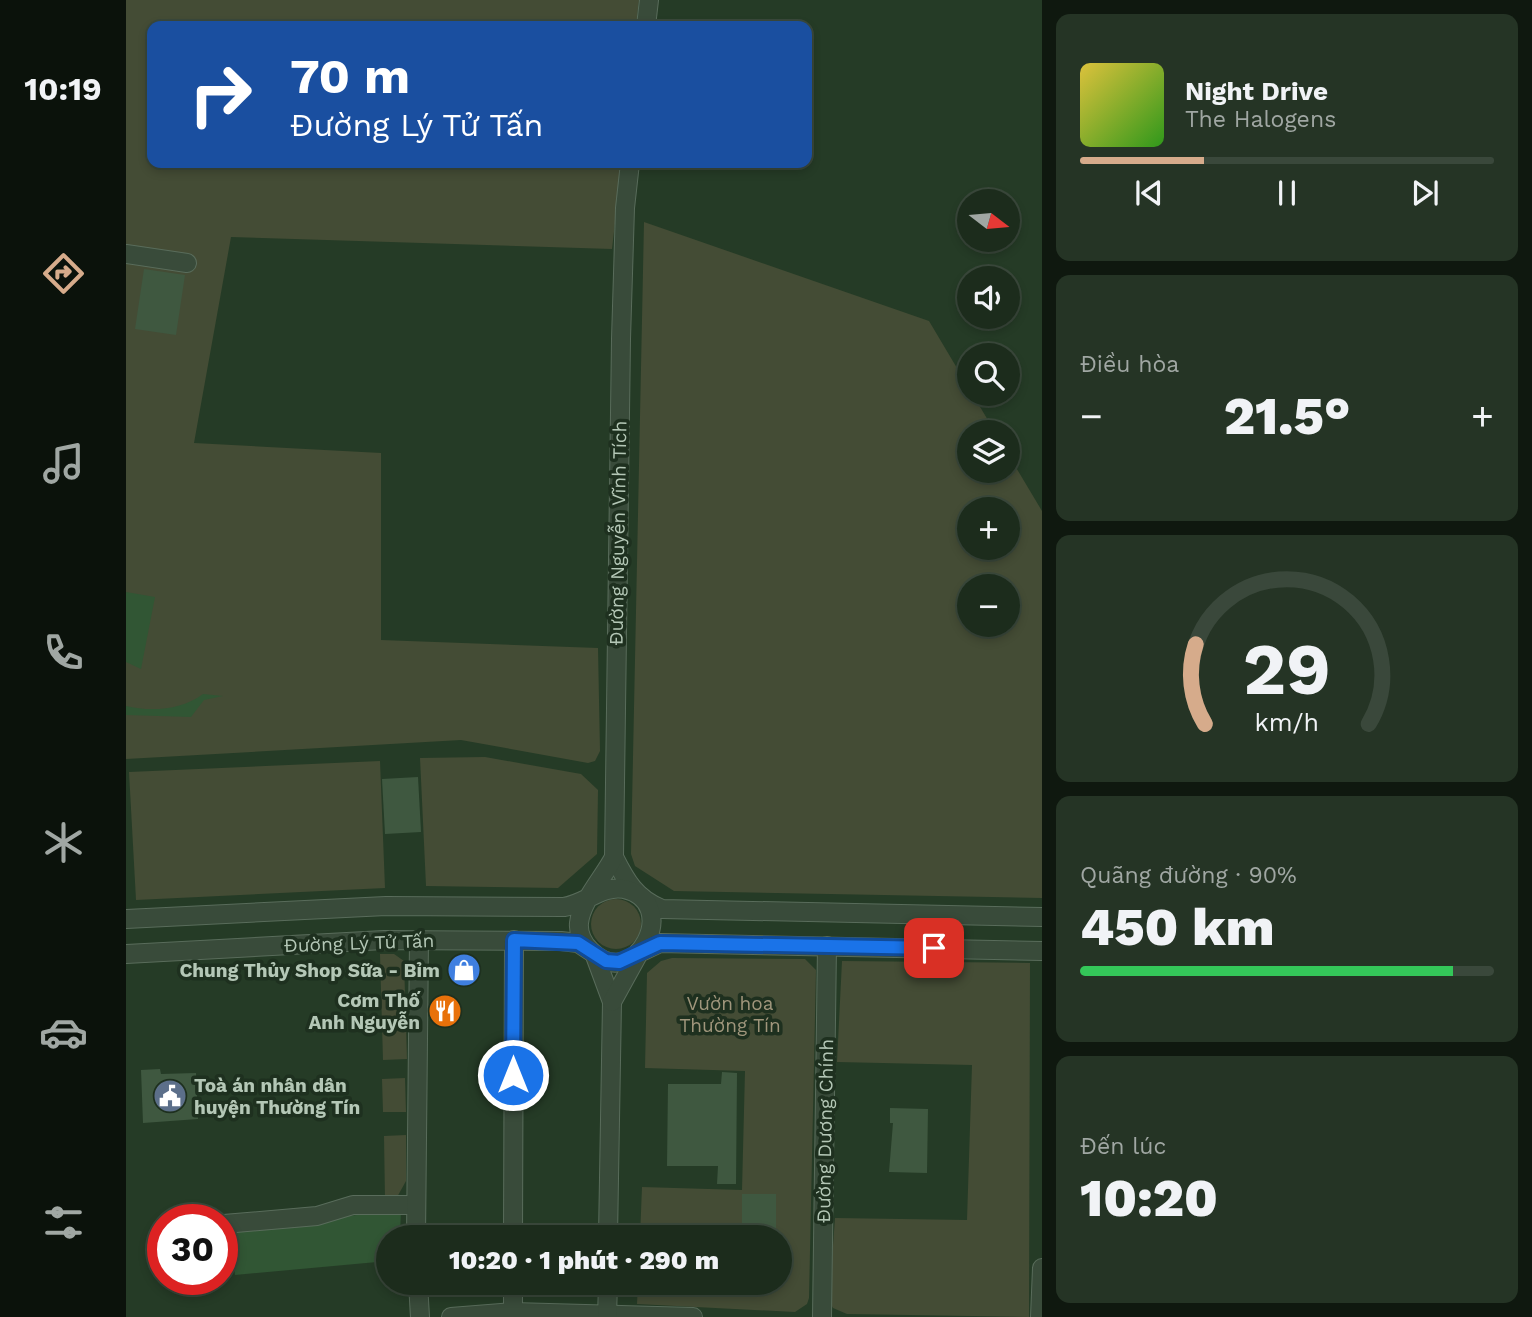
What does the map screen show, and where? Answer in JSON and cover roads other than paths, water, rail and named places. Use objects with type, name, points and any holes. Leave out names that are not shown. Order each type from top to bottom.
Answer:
[{"type":"street","points":[[647,21],[649,0]]},
{"type":"street","name":"Đường Nguyễn Vĩnh Tích","points":[[614,857],[625,208],[629,168]]},
{"type":"street","points":[[126,254],[187,263]]},
{"type":"street","points":[[608,1225],[612,1002],[592,953],[580,935],[579,923],[614,857]]},
{"type":"street","points":[[612,1002],[651,933],[649,911],[627,881],[614,857]]},
{"type":"street","points":[[589,900],[611,889],[624,890],[643,901],[674,910],[1042,917]]},
{"type":"street","name":"Đường Lý Tử Tấn","points":[[126,919],[386,906],[564,907],[589,900]]},
{"type":"street","points":[[416,1225],[419,940]]},
{"type":"street","name":"Đường Lý Tử Tấn","points":[[126,954],[419,940],[561,941],[578,943],[592,953]]},
{"type":"street","points":[[513,1225],[514,940]]},
{"type":"street","points":[[592,953],[619,962],[651,946],[668,942],[1042,951]]},
{"type":"street","name":"Đường Dương Chính","points":[[822,1317],[827,946]]},
{"type":"street","points":[[238,1223],[317,1216],[353,1205],[415,1205]]},
{"type":"street","points":[[1040,1317],[1042,1268]]},
{"type":"street","points":[[418,1295],[419,1317]]},
{"type":"street","points":[[513,1295],[513,1315]]},
{"type":"street","points":[[607,1316],[608,1295]]},
{"type":"street","points":[[451,1317],[693,1317]]},
{"type":"place","name":"Chung Thủy Shop Sữa - Bỉm","points":[[464,970]]},
{"type":"place","name":"Cơm Thố Anh Nguyễn","points":[[445,1011]]},
{"type":"place","name":"Toà án nhân dân huyện Thường Tín","points":[[170,1096]]},
{"type":"park label","name":"Vườn hoa Thường Tín","points":[[730,1014]]}]
